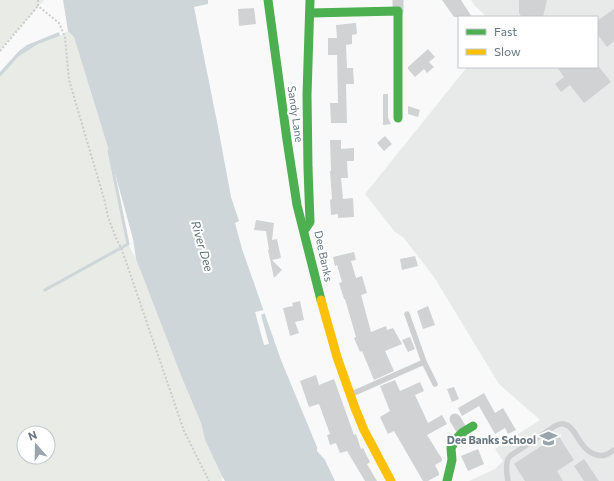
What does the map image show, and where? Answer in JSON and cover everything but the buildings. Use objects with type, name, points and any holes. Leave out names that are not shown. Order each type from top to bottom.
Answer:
[{"type":"main road","name":"Sandy Lane","points":[[268,0],[289,156],[304,231]]},
{"type":"main road","name":"Dee Banks","points":[[310,0],[307,95],[310,222],[304,231],[337,357],[350,395],[364,430],[391,481]]},
{"type":"main road","points":[[310,13],[398,6],[398,118]]},
{"type":"main road","points":[[447,481],[452,460],[452,448],[457,438],[473,426]]},
{"type":"street","points":[[455,419],[463,432]]},
{"type":"lane","points":[[407,314],[424,362],[435,384]]},
{"type":"lane","points":[[350,395],[424,362]]},
{"type":"lane","points":[[508,481],[506,465],[508,459],[513,454],[559,424],[563,424],[571,428],[585,448],[592,454],[602,456],[608,455],[614,450]]},
{"type":"path","points":[[0,51],[38,6],[38,0]]},
{"type":"path","points":[[38,6],[58,22],[65,37],[69,80],[105,202],[108,217],[122,250],[184,431],[209,481]]},
{"type":"shaded area","points":[[0,0],[44,0],[0,50]]},
{"type":"shaded area","points":[[471,0],[614,0],[614,481],[469,481],[495,469],[503,461],[495,449],[540,420],[499,384],[434,277],[403,237],[395,232],[365,194],[466,68],[598,68],[598,16],[486,16]]},
{"type":"shaded area","points":[[68,31],[74,37],[109,151],[128,244],[136,259],[201,423],[205,440],[222,476],[222,481],[0,481],[0,77],[18,57],[38,44],[60,36]]},
{"type":"water","name":"River Dee","points":[[63,0],[208,0],[208,4],[194,7],[231,197],[239,221],[235,223],[242,249],[281,360],[317,447],[317,451],[325,460],[335,481],[225,481],[222,476],[205,440],[201,423],[136,259],[133,239],[109,151],[74,37],[68,31]]},
{"type":"water","points":[[59,32],[60,36],[38,44],[18,57],[0,77],[0,72],[19,51],[27,45]]},
{"type":"pier","points":[[264,310],[265,313],[261,315],[269,344],[264,345],[255,312]]},
{"type":"waterway","points":[[45,290],[128,244],[109,151]]},
{"type":"traffic: fast","points":[[268,0],[297,205],[321,300]]},
{"type":"traffic: fast","points":[[306,228],[310,222],[307,95],[310,0]]},
{"type":"traffic: fast","points":[[310,13],[398,11],[398,118]]},
{"type":"traffic: fast","points":[[447,481],[452,460],[451,448],[457,438],[473,426]]},
{"type":"traffic: slow","points":[[321,300],[337,357],[355,408],[364,430],[391,481]]},
{"type":"place","name":"Dee Banks School","points":[[549,439]]}]
